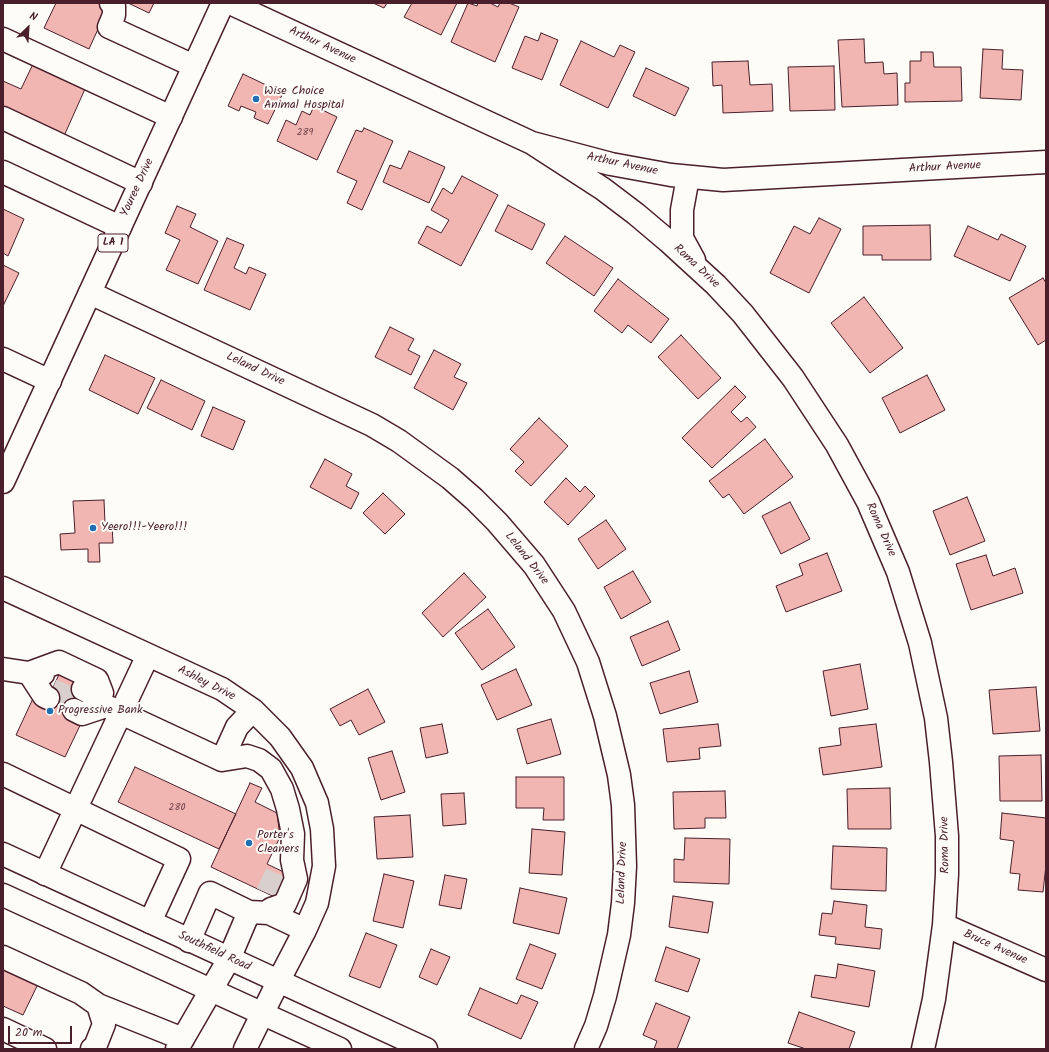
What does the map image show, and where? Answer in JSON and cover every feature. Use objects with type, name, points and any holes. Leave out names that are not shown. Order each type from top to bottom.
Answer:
[{"type":"street","points":[[111,3],[114,6],[114,15],[109,27],[194,66]]},
{"type":"street","name":"Youree Drive","points":[[3,482],[223,3]]},
{"type":"street","name":"Arthur Avenue","points":[[230,3],[532,143],[611,164],[688,177],[723,180],[1046,162]]},
{"type":"street","points":[[3,39],[171,117]]},
{"type":"street","points":[[3,118],[141,183]]},
{"type":"street","name":"Roma Drive","points":[[532,143],[602,188],[641,218],[716,285],[743,314],[793,378],[841,451],[868,502],[898,572],[920,643],[936,718],[941,762],[947,836],[947,874],[944,925],[934,999],[923,1049]]},
{"type":"street","points":[[3,172],[120,227]]},
{"type":"street","points":[[688,177],[682,210],[682,238],[698,268]]},
{"type":"street","name":"Leland Drive","points":[[90,293],[372,425],[399,441],[450,478],[474,499],[497,522],[534,565],[564,611],[588,662],[619,774],[623,805],[625,866],[623,904],[619,935],[605,996],[596,1026],[586,1049]]},
{"type":"street","points":[[3,359],[50,381]]},
{"type":"street","name":"Ashley Drive","points":[[3,588],[222,690],[253,710],[280,737],[302,768],[317,804],[322,829],[324,866],[317,903],[305,930],[262,1013],[246,1049]]},
{"type":"street","points":[[45,874],[76,809],[114,709],[148,655]]},
{"type":"street","points":[[29,673],[59,662],[97,680],[114,709]]},
{"type":"street","points":[[3,669],[29,673],[53,674],[53,688]]},
{"type":"street","points":[[3,957],[81,993],[98,1006],[180,1044],[229,959],[264,907],[285,904],[296,879],[288,858],[293,834],[282,789],[270,769],[260,760],[247,756],[222,760],[114,709],[90,693],[78,700]]},
{"type":"street","points":[[222,760],[237,727],[253,710]]},
{"type":"street","points":[[3,774],[180,859],[150,922]]},
{"type":"street","points":[[288,858],[323,846]]},
{"type":"street","name":"Southfield Road","points":[[3,854],[426,1049]]},
{"type":"street","points":[[189,941],[210,893],[264,907],[305,930]]},
{"type":"street","points":[[3,895],[340,1049]]},
{"type":"street","name":"Bruce Avenue","points":[[944,925],[1046,970]]},
{"type":"street","points":[[92,1049],[95,1047],[104,1024],[98,1006]]},
{"type":"street","points":[[3,1029],[45,1049]]},
{"type":"building","points":[[56,3],[105,3],[109,5],[89,49],[44,28]]},
{"type":"building","points":[[128,3],[154,3],[149,13]]},
{"type":"building","points":[[373,3],[387,3],[384,8]]},
{"type":"building","points":[[412,3],[457,3],[441,35],[404,17]]},
{"type":"building","points":[[468,3],[477,6],[478,3],[490,3],[498,7],[500,3],[509,3],[519,7],[495,62],[451,42]]},
{"type":"building","points":[[541,33],[558,40],[542,80],[512,68],[525,36],[538,41]]},
{"type":"building","points":[[864,39],[865,63],[883,62],[884,74],[897,73],[898,105],[842,107],[838,40]]},
{"type":"building","points":[[581,41],[614,57],[620,45],[635,52],[608,108],[560,85]]},
{"type":"building","points":[[983,49],[1003,50],[1002,69],[1023,70],[1021,100],[980,98]]},
{"type":"building","points":[[921,52],[933,52],[934,67],[961,67],[962,101],[905,102],[905,83],[910,83],[910,61],[921,61]]},
{"type":"building","points":[[748,61],[750,85],[772,84],[773,111],[723,113],[722,85],[713,86],[712,62]]},
{"type":"building","points":[[33,64],[85,89],[64,136],[3,107],[3,81],[21,89]]},
{"type":"building","points":[[834,66],[835,110],[790,111],[788,67]]},
{"type":"building","points":[[646,68],[689,88],[675,116],[633,96]]},
{"type":"building","name":"Wise Choice Animal Hospital","points":[[243,74],[283,93],[268,124],[254,118],[256,112],[241,106],[239,111],[228,106]]},
{"type":"building","points":[[314,106],[337,117],[317,160],[277,141],[286,120],[296,125],[302,111],[310,115]]},
{"type":"building","points":[[364,128],[393,141],[362,210],[347,203],[357,181],[337,172],[356,130],[362,132]]},
{"type":"building","points":[[409,151],[445,167],[429,203],[383,182],[390,165],[401,169]]},
{"type":"building","points":[[462,176],[498,195],[461,266],[418,243],[427,226],[441,233],[449,220],[431,210],[443,188],[452,194]]},
{"type":"building","points":[[508,205],[545,224],[532,250],[495,231]]},
{"type":"building","points":[[177,206],[196,214],[190,227],[218,241],[198,284],[166,270],[180,240],[165,233]]},
{"type":"building","points":[[3,209],[24,219],[8,256],[3,253]]},
{"type":"building","points":[[819,218],[841,229],[809,293],[770,273],[794,226],[810,234]]},
{"type":"building","points":[[930,225],[931,260],[882,260],[882,255],[863,255],[863,226]]},
{"type":"building","points":[[968,226],[998,240],[1001,234],[1026,246],[1010,281],[954,256]]},
{"type":"building","points":[[565,236],[613,268],[594,296],[546,263]]},
{"type":"building","points":[[227,238],[244,245],[234,268],[246,274],[249,267],[266,274],[250,310],[204,290]]},
{"type":"building","points":[[3,265],[19,273],[3,306]]},
{"type":"building","points":[[1043,278],[1046,283],[1046,340],[1038,345],[1009,298]]},
{"type":"building","points":[[618,279],[669,319],[651,343],[628,325],[622,333],[594,311]]},
{"type":"building","points":[[864,297],[903,348],[870,373],[831,323]]},
{"type":"building","points":[[390,327],[414,339],[408,350],[420,356],[411,375],[375,357]]},
{"type":"building","points":[[681,335],[721,378],[698,399],[658,357]]},
{"type":"building","points":[[434,350],[461,364],[454,377],[467,383],[453,410],[414,388]]},
{"type":"building","points":[[105,355],[155,378],[138,414],[89,390]]},
{"type":"building","points":[[927,375],[945,410],[900,433],[882,398]]},
{"type":"building","points":[[161,380],[205,401],[192,430],[147,408]]},
{"type":"building","points":[[735,386],[746,397],[731,412],[741,422],[747,417],[756,427],[712,468],[682,438]]},
{"type":"building","points":[[213,407],[245,421],[233,450],[201,436]]},
{"type":"building","points":[[539,418],[568,446],[531,486],[515,471],[524,462],[510,449]]},
{"type":"building","points":[[765,439],[793,477],[744,514],[729,494],[723,498],[709,481]]},
{"type":"building","points":[[325,459],[352,474],[346,486],[359,493],[351,509],[310,487]]},
{"type":"building","points":[[566,478],[580,492],[585,486],[595,496],[568,525],[544,502]]},
{"type":"building","points":[[383,493],[405,514],[385,534],[363,513]]},
{"type":"building","points":[[967,497],[985,541],[950,555],[933,511]]},
{"type":"building","name":"Yeero!!!-Yeero!!!","points":[[104,500],[105,523],[112,523],[113,543],[99,543],[100,562],[88,562],[88,549],[61,550],[60,534],[75,533],[73,501]]},
{"type":"building","points":[[790,502],[810,539],[781,554],[762,516]]},
{"type":"building","points":[[606,520],[626,549],[598,569],[578,539]]},
{"type":"building","points":[[827,553],[842,591],[786,612],[776,586],[803,575],[799,564]]},
{"type":"building","points":[[986,555],[993,576],[1015,568],[1023,593],[971,610],[956,564]]},
{"type":"building","points":[[633,571],[651,602],[621,619],[604,587]]},
{"type":"building","points":[[464,573],[486,597],[443,637],[422,613]]},
{"type":"building","points":[[488,609],[515,647],[482,670],[455,633]]},
{"type":"building","points":[[668,621],[680,650],[642,666],[630,637]]},
{"type":"building","points":[[860,664],[868,709],[831,716],[823,671]]},
{"type":"building","name":"Progressive Bank","points":[[63,666],[88,678],[73,712],[84,717],[65,757],[16,735],[36,692],[48,698]]},
{"type":"building","points":[[516,669],[532,705],[497,720],[481,685]]},
{"type":"building","points":[[689,671],[698,702],[660,714],[650,683]]},
{"type":"building","points":[[1036,687],[1040,731],[993,734],[989,690]]},
{"type":"building","points":[[368,689],[385,722],[359,735],[351,720],[340,726],[330,709]]},
{"type":"building","points":[[551,719],[561,754],[527,764],[517,729]]},
{"type":"building","points":[[442,724],[448,753],[426,758],[420,728]]},
{"type":"building","points":[[718,724],[721,746],[699,748],[700,759],[667,762],[663,729]]},
{"type":"building","points":[[876,724],[882,767],[823,775],[819,748],[841,745],[839,728]]},
{"type":"building","points":[[392,751],[405,792],[381,800],[368,758]]},
{"type":"building","points":[[1041,755],[1042,801],[1000,801],[999,756]]},
{"type":"building","points":[[135,767],[236,814],[219,849],[118,802]]},
{"type":"building","points":[[516,777],[564,777],[564,820],[543,820],[544,808],[516,808]]},
{"type":"building","name":"Porter's Cleaners","points":[[250,783],[262,788],[255,802],[277,813],[280,837],[267,864],[292,876],[281,900],[211,867]]},
{"type":"building","points":[[890,788],[891,829],[848,829],[847,789]]},
{"type":"building","points":[[725,791],[726,818],[705,818],[705,828],[674,829],[673,792]]},
{"type":"building","points":[[464,793],[466,824],[443,826],[441,794]]},
{"type":"building","points":[[1002,813],[1046,818],[1046,865],[1043,892],[1018,890],[1020,874],[1010,873],[1014,841],[1000,839]]},
{"type":"building","points":[[410,815],[413,857],[377,859],[374,817]]},
{"type":"building","points":[[532,829],[565,832],[562,875],[529,873]]},
{"type":"building","points":[[685,838],[730,839],[729,884],[674,882],[674,859],[684,860]]},
{"type":"building","points":[[833,846],[887,848],[886,891],[831,889]]},
{"type":"building","points":[[384,874],[414,881],[403,928],[373,921]]},
{"type":"building","points":[[445,875],[467,879],[461,909],[439,905]]},
{"type":"building","points":[[520,888],[567,898],[559,934],[513,923]]},
{"type":"building","points":[[673,896],[713,902],[708,933],[669,927]]},
{"type":"building","points":[[834,901],[867,905],[865,927],[882,929],[880,949],[835,944],[836,937],[819,935],[822,913],[832,914]]},
{"type":"building","points":[[366,933],[397,945],[380,988],[349,976]]},
{"type":"building","points":[[530,944],[556,954],[542,989],[516,979]]},
{"type":"building","points":[[666,947],[700,959],[688,992],[655,981]]},
{"type":"building","points":[[431,949],[450,957],[437,985],[419,977]]},
{"type":"building","points":[[838,964],[875,971],[869,1007],[811,997],[815,975],[836,978]]},
{"type":"building","points":[[3,967],[38,984],[23,1015],[3,1006]]},
{"type":"building","points":[[480,988],[517,1004],[521,995],[538,1002],[521,1039],[468,1015]]},
{"type":"building","points":[[656,1003],[690,1017],[677,1049],[654,1049],[657,1041],[643,1035]]},
{"type":"building","points":[[799,1012],[855,1032],[849,1049],[806,1049],[788,1043]]},
{"type":"tunnel","points":[[52,690],[78,701]]},
{"type":"tunnel","points":[[267,893],[278,869]]},
{"type":"place","name":"Wise Choice Animal Hospital","points":[[256,99]]},
{"type":"place","name":"Yeero!!!-Yeero!!!","points":[[93,528]]},
{"type":"place","name":"Progressive Bank","points":[[50,711]]},
{"type":"place","name":"Porter's Cleaners","points":[[249,843]]}]
